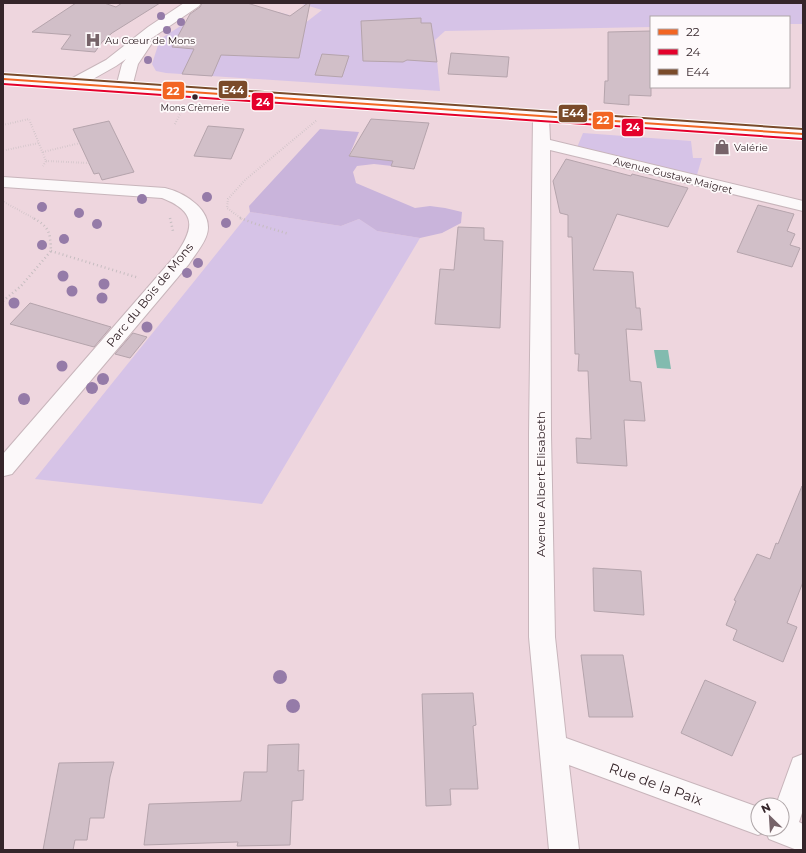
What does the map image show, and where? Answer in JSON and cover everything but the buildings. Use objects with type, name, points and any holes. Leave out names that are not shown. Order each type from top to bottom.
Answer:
[{"type":"street","points":[[73,84],[111,63],[153,30],[194,3]]},
{"type":"street","points":[[124,87],[130,64],[153,30]]},
{"type":"street","points":[[3,79],[803,134]]},
{"type":"street","name":"Avenue Albert-Elisabeth","points":[[541,117],[540,434],[542,637],[564,850]]},
{"type":"street","name":"Avenue Gustave Maigret","points":[[542,143],[803,206]]},
{"type":"street","name":"Parc du Bois de Mons","points":[[3,182],[165,194],[183,201],[190,207],[198,221],[198,234],[182,260],[4,468]]},
{"type":"street","name":"Rue de la Paix","points":[[553,746],[750,819]]},
{"type":"street","points":[[790,804],[803,767]]},
{"type":"path","points":[[289,234],[234,215],[227,208],[228,199],[245,180],[313,125],[320,116],[324,101]]},
{"type":"path","points":[[3,125],[29,120],[38,143],[6,150]]},
{"type":"path","points":[[43,152],[80,144]]},
{"type":"path","points":[[46,161],[89,163]]},
{"type":"path","points":[[3,202],[41,222],[50,233],[51,251],[21,286],[3,301]]},
{"type":"path","points":[[51,251],[161,284]]},
{"type":"shaded area","points":[[299,3],[803,3],[803,24],[790,24],[790,16],[650,16],[650,27],[445,31],[435,40],[440,91],[166,73],[156,71],[152,64],[160,39],[187,22],[247,34],[278,12],[289,15],[282,21],[300,27],[322,10]]},
{"type":"shaded area","points":[[320,129],[359,132],[349,156],[386,151],[401,167],[374,164],[357,166],[353,172],[356,183],[415,208],[430,206],[462,212],[461,223],[442,233],[420,238],[377,231],[359,219],[341,226],[250,212],[249,206]]},
{"type":"shaded area","points":[[583,133],[691,141],[693,158],[702,158],[696,178],[576,150]]},
{"type":"shaded area","points":[[250,212],[341,226],[359,219],[377,231],[420,238],[262,504],[35,479]]},
{"type":"shaded area","points":[[654,350],[668,350],[671,369],[657,368]]},
{"type":"transit line","name":"E44","points":[[3,74],[803,129]]},
{"type":"transit line","name":"22","points":[[3,79],[803,134]]},
{"type":"transit line","name":"24","points":[[3,84],[803,139]]},
{"type":"place","name":"Au Cœur de Mons","points":[[93,40]]},
{"type":"place","name":"Mons Crèmerie","points":[[195,97]]},
{"type":"place","name":"Valérie","points":[[722,147]]}]
